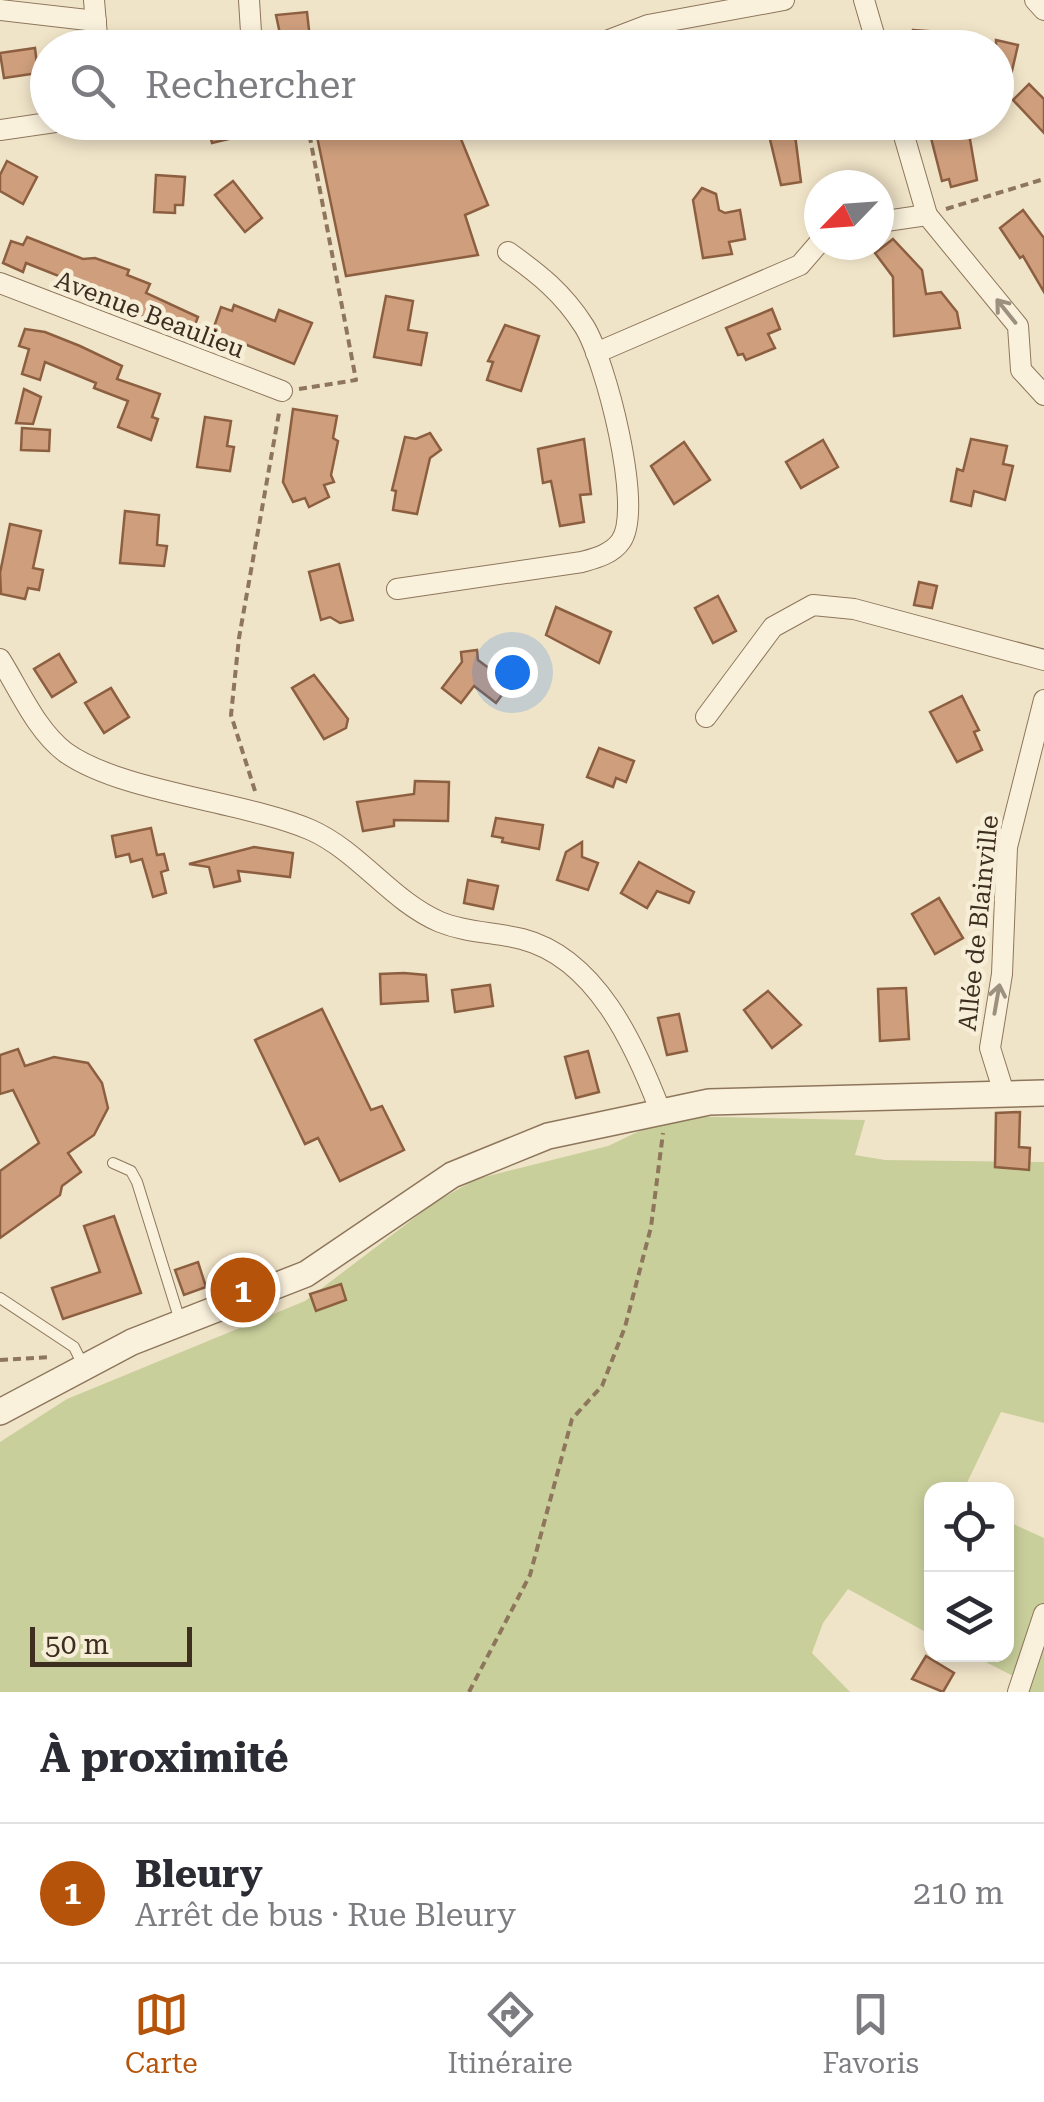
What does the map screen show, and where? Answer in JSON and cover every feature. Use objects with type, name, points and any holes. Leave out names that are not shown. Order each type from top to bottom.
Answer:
[{"type":"street","points":[[249,0],[251,30]]},
{"type":"street","points":[[633,30],[784,0]]},
{"type":"street","points":[[864,0],[873,30]]},
{"type":"street","points":[[1035,0],[1044,10]]},
{"type":"street","points":[[0,10],[95,10]]},
{"type":"street","points":[[0,130],[30,126]]},
{"type":"street","points":[[905,140],[928,215],[1018,326],[1021,370],[1044,396]]},
{"type":"street","points":[[894,220],[928,215]]},
{"type":"street","points":[[397,589],[582,562],[602,556],[621,542],[627,526],[622,448],[608,381],[586,329],[553,284],[508,252]]},
{"type":"street","points":[[596,353],[804,260]]},
{"type":"street","name":"Avenue Beaulieu","points":[[0,283],[282,391]]},
{"type":"street","points":[[706,717],[773,628],[813,605],[854,609],[1044,660]]},
{"type":"street","points":[[0,659],[48,735],[83,762],[312,831],[354,856],[424,914],[461,929],[521,939],[573,966],[608,1007],[660,1110]]},
{"type":"street","name":"Allée de Blainville","points":[[1004,1093],[990,1048],[1002,974],[1007,847],[1044,700]]},
{"type":"street","points":[[0,1421],[80,1369],[306,1274],[429,1190],[487,1160],[552,1147],[660,1110],[726,1101],[1044,1093]]},
{"type":"street","points":[[0,1412],[132,1342],[182,1326]]},
{"type":"street","points":[[1018,1692],[1044,1614]]},
{"type":"lane","points":[[112,1163],[131,1171],[136,1182],[182,1326]]},
{"type":"lane","points":[[0,1298],[74,1348],[80,1369]]},
{"type":"path","points":[[246,771],[231,715],[240,638],[282,391],[356,380],[310,140]]},
{"type":"path","points":[[928,215],[1044,179]]},
{"type":"path","points":[[468,1692],[530,1574],[572,1419],[602,1386],[624,1326],[665,1142],[660,1110]]},
{"type":"path","points":[[0,1360],[58,1357],[80,1369]]},
{"type":"green space","points":[[671,1116],[865,1120],[855,1155],[885,1160],[1044,1162],[1044,1423],[1001,1412],[967,1482],[924,1482],[924,1631],[848,1589],[823,1623],[812,1653],[850,1692],[0,1692],[0,1442],[67,1399],[305,1301],[434,1203],[476,1179],[608,1146]]},
{"type":"green space","points":[[1014,1524],[1044,1538],[1044,1692],[1014,1692],[1019,1679],[986,1662],[1014,1662]]},
{"type":"building","points":[[307,12],[309,30],[279,30],[276,15]]},
{"type":"building","points":[[30,49],[30,74],[4,78],[0,53]]},
{"type":"building","points":[[1029,84],[1044,99],[1044,133],[1014,101]]},
{"type":"building","points":[[318,140],[461,140],[488,205],[465,215],[478,255],[346,276]]},
{"type":"building","points":[[770,140],[796,140],[801,182],[781,185]]},
{"type":"building","points":[[932,140],[970,140],[977,180],[951,187],[949,179],[942,181]]},
{"type":"building","points":[[7,161],[37,177],[23,204],[0,191],[0,175]]},
{"type":"building","points":[[156,175],[185,177],[183,205],[175,205],[175,213],[154,212]]},
{"type":"building","points":[[233,181],[262,218],[245,232],[215,195]]},
{"type":"building","points":[[702,188],[716,194],[719,210],[740,210],[745,239],[729,242],[732,254],[703,258],[693,200]]},
{"type":"building","points":[[1023,210],[1044,238],[1044,292],[1023,256],[1020,258],[1000,228]]},
{"type":"building","points":[[27,237],[83,259],[95,258],[129,270],[127,275],[150,284],[146,293],[198,317],[191,335],[115,307],[73,287],[74,282],[26,263],[23,272],[3,263],[11,241],[23,245]]},
{"type":"building","points":[[894,240],[922,270],[926,294],[941,292],[957,312],[960,328],[894,336],[893,277],[880,260],[894,260]]},
{"type":"building","points":[[386,296],[413,301],[408,330],[427,333],[421,365],[374,357]]},
{"type":"building","points":[[234,305],[275,321],[279,310],[312,323],[294,364],[242,343],[230,341],[229,345],[210,338],[221,307],[232,311]]},
{"type":"building","points":[[772,309],[780,329],[768,334],[775,348],[746,360],[743,354],[738,355],[726,328]]},
{"type":"building","points":[[505,325],[539,336],[521,391],[487,380],[493,362],[488,361]]},
{"type":"building","points":[[25,329],[45,332],[122,366],[117,379],[160,394],[152,417],[158,419],[151,440],[118,427],[128,401],[94,388],[96,383],[45,362],[40,380],[22,374],[29,349],[19,346]]},
{"type":"building","points":[[24,389],[41,397],[33,424],[16,423]]},
{"type":"building","points":[[293,409],[337,416],[333,438],[338,441],[331,475],[334,482],[324,485],[329,497],[309,507],[305,498],[293,502],[283,482]]},
{"type":"building","points":[[205,417],[231,421],[227,446],[234,447],[230,471],[197,467]]},
{"type":"building","points":[[22,428],[50,430],[49,451],[21,450]]},
{"type":"building","points":[[430,433],[441,450],[430,458],[417,514],[393,510],[396,491],[392,490],[405,437],[416,439]]},
{"type":"building","points":[[584,439],[591,494],[580,495],[584,522],[560,526],[551,481],[543,483],[538,449]]},
{"type":"building","points":[[971,439],[1007,446],[1003,464],[1013,466],[1005,500],[974,491],[971,506],[951,501],[957,469],[963,471]]},
{"type":"building","points":[[823,440],[838,467],[801,488],[786,462]]},
{"type":"building","points":[[684,442],[710,480],[674,504],[651,466]]},
{"type":"building","points":[[125,511],[159,515],[157,545],[167,546],[164,566],[120,563]]},
{"type":"building","points":[[10,524],[41,531],[33,568],[43,570],[39,590],[28,588],[25,599],[1,594],[0,573]]},
{"type":"building","points":[[339,564],[353,620],[340,623],[330,617],[321,620],[309,572]]},
{"type":"building","points":[[919,582],[937,586],[932,608],[914,605]]},
{"type":"building","points":[[718,596],[736,631],[713,643],[695,608]]},
{"type":"building","points":[[556,607],[611,632],[599,663],[546,635]]},
{"type":"building","points":[[477,650],[478,660],[510,684],[496,703],[474,686],[461,703],[442,688],[462,662],[461,652]]},
{"type":"building","points":[[59,654],[76,682],[52,697],[34,669]]},
{"type":"building","points":[[314,675],[348,719],[346,728],[324,739],[292,688]]},
{"type":"building","points":[[111,688],[129,717],[104,733],[85,703]]},
{"type":"building","points":[[962,696],[979,730],[974,732],[982,750],[957,762],[930,712]]},
{"type":"building","points":[[599,748],[634,761],[626,782],[616,778],[613,787],[587,777]]},
{"type":"building","points":[[415,781],[449,782],[448,821],[394,820],[394,826],[363,831],[357,802],[414,794]]},
{"type":"building","points":[[496,818],[543,825],[539,849],[502,842],[503,838],[492,836]]},
{"type":"building","points":[[151,828],[157,855],[164,854],[168,870],[161,872],[166,893],[153,897],[142,859],[131,862],[129,854],[116,857],[112,836]]},
{"type":"building","points":[[582,842],[582,857],[598,863],[588,890],[557,880],[566,852]]},
{"type":"building","points":[[254,847],[293,853],[290,877],[238,871],[240,881],[214,887],[209,867],[189,864]]},
{"type":"building","points":[[639,862],[694,892],[689,903],[657,891],[647,908],[621,893]]},
{"type":"building","points":[[468,880],[498,886],[493,909],[464,903]]},
{"type":"building","points":[[939,898],[963,938],[935,954],[912,914]]},
{"type":"building","points":[[380,974],[426,975],[428,1001],[381,1004]]},
{"type":"building","points":[[490,985],[493,1006],[455,1012],[452,990]]},
{"type":"building","points":[[906,988],[909,1039],[880,1041],[878,989]]},
{"type":"building","points":[[768,991],[801,1025],[772,1048],[744,1010]]},
{"type":"building","points":[[322,1009],[371,1110],[382,1106],[404,1150],[340,1181],[318,1138],[305,1144],[255,1040]]},
{"type":"building","points":[[679,1014],[687,1051],[667,1055],[658,1018]]},
{"type":"building","points":[[18,1049],[25,1066],[54,1057],[88,1063],[102,1083],[108,1108],[94,1135],[68,1153],[81,1172],[62,1186],[60,1195],[0,1238],[0,1171],[39,1143],[13,1090],[0,1094],[0,1055]]},
{"type":"building","points":[[588,1051],[599,1092],[576,1098],[565,1057]]},
{"type":"building","points":[[1020,1112],[1019,1147],[1030,1148],[1029,1170],[995,1167],[996,1113]]},
{"type":"building","points":[[114,1216],[141,1293],[63,1319],[52,1288],[100,1272],[84,1226]]},
{"type":"building","points":[[198,1262],[206,1287],[184,1295],[175,1270]]},
{"type":"building","points":[[341,1284],[346,1300],[316,1311],[310,1294]]},
{"type":"building","points":[[924,1659],[954,1673],[943,1692],[912,1679]]},
{"type":"place","name":"Bleury","points":[[243,1290]]}]
